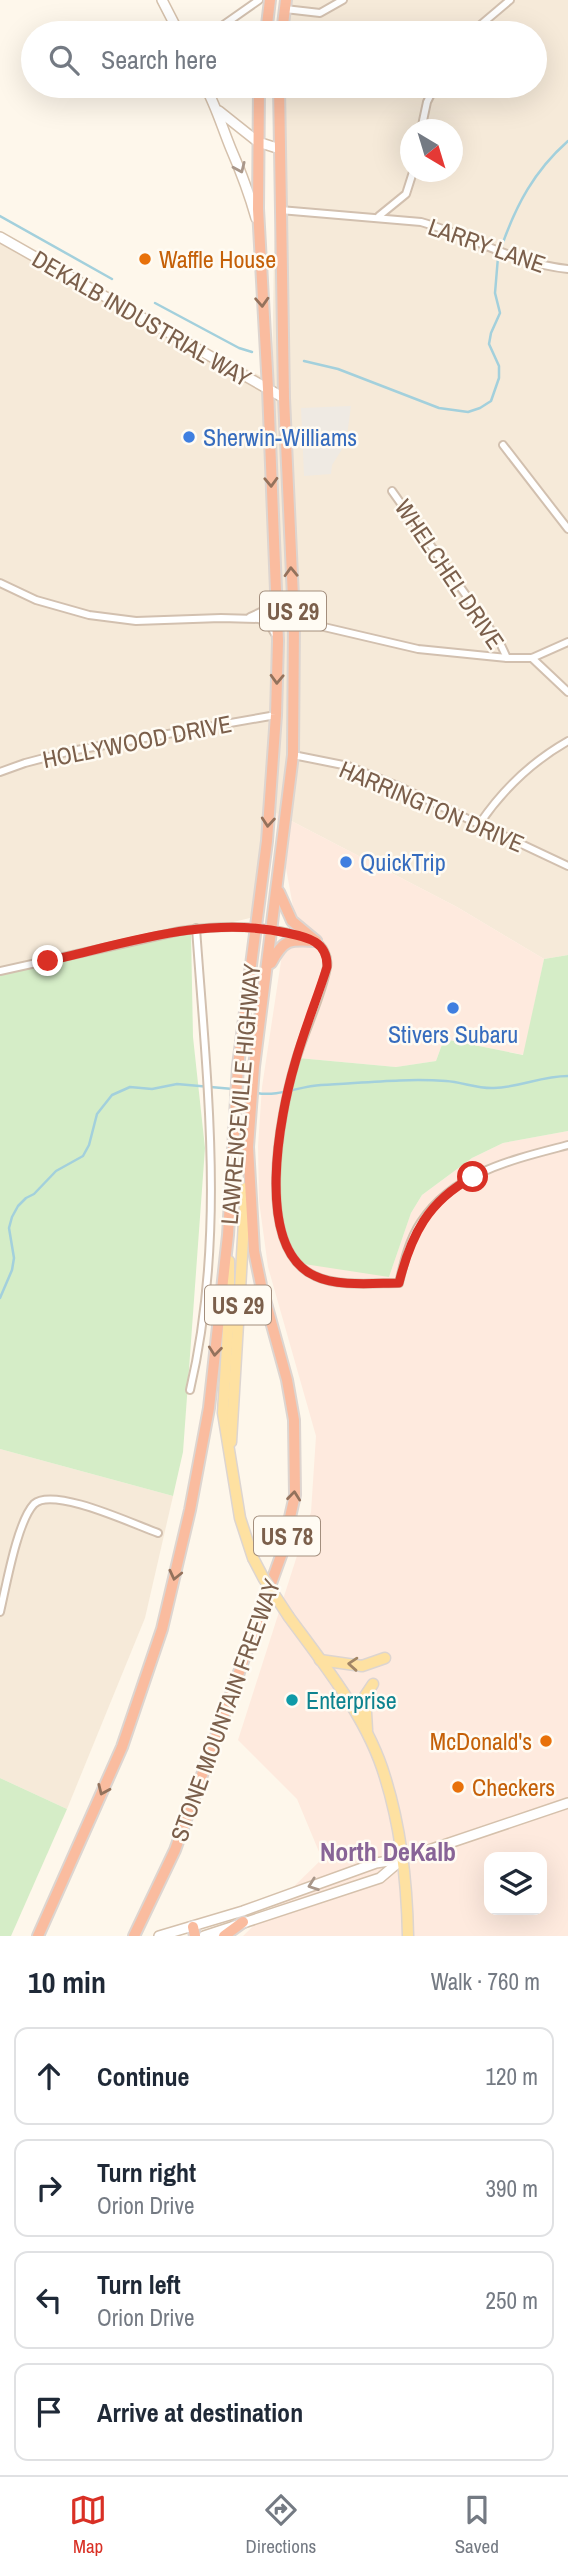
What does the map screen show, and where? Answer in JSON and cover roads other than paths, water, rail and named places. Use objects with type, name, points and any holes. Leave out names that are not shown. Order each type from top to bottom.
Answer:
[{"type":"highway","points":[[267,21],[270,0]]},
{"type":"highway","name":"US 29","points":[[260,98],[259,226],[268,389]]},
{"type":"highway","name":"US 29","points":[[279,98],[284,398]]},
{"type":"highway","name":"LAWRENCEVILLE HIGHWAY","points":[[228,1234],[238,1066],[267,841],[276,715],[278,641],[268,389]]},
{"type":"highway","name":"LAWRENCEVILLE HIGHWAY","points":[[248,1147],[254,1067],[293,755],[294,620],[284,398]]},
{"type":"highway","points":[[277,888],[292,921],[316,941]]},
{"type":"highway","points":[[267,970],[277,951],[288,941],[316,941]]},
{"type":"highway","name":"STONE MOUNTAIN FREEWAY","points":[[134,1936],[175,1850],[229,1703],[282,1553],[295,1495],[294,1420],[287,1380],[254,1251],[248,1147]]},
{"type":"highway","points":[[40,1932],[122,1747],[162,1629],[190,1510],[209,1408],[228,1234]]},
{"type":"highway","points":[[224,1936],[243,1922]]},
{"type":"main road","points":[[162,0],[173,21]]},
{"type":"main road","points":[[212,98],[245,179],[259,226]]},
{"type":"main road","points":[[218,110],[258,142],[280,149]]},
{"type":"main road","name":"DEKALB INDUSTRIAL WAY","points":[[0,237],[284,398]]},
{"type":"main road","name":"LAWRENCEVILLE HIGHWAY","points":[[230,1464],[248,1147]]},
{"type":"main road","name":"LAWRENCEVILLE HIGHWAY","points":[[228,1234],[229,1313],[223,1413],[240,1518],[253,1558],[264,1579],[367,1734],[385,1776],[402,1859],[408,1936]]},
{"type":"main road","points":[[320,1660],[362,1666],[385,1658]]},
{"type":"main road","points":[[367,1734],[365,1696],[373,1684]]},
{"type":"main road","points":[[159,1936],[194,1931],[376,1863],[402,1859],[568,1802]]},
{"type":"main road","points":[[204,1936],[380,1878],[402,1859]]},
{"type":"street","points":[[229,21],[259,0]]},
{"type":"street","points":[[286,5],[320,13],[343,0]]},
{"type":"street","points":[[485,21],[510,0]]},
{"type":"street","points":[[423,119],[429,98]]},
{"type":"street","points":[[379,216],[406,194],[410,182]]},
{"type":"street","name":"LARRY LANE","points":[[280,211],[379,216],[421,222],[443,228],[479,245],[517,258],[546,267],[568,269]]},
{"type":"street","points":[[503,445],[568,529]]},
{"type":"street","name":"WHELCHEL DRIVE","points":[[392,491],[500,643],[507,658]]},
{"type":"street","points":[[0,583],[54,607],[107,618],[136,621],[244,618],[265,621],[278,641]]},
{"type":"street","points":[[244,618],[265,610],[272,600],[276,586]]},
{"type":"street","points":[[294,620],[418,649],[507,658],[532,658],[568,642]]},
{"type":"street","points":[[532,658],[568,692]]},
{"type":"street","name":"HOLLYWOOD DRIVE","points":[[0,772],[71,751],[276,715]]},
{"type":"street","points":[[480,823],[510,783],[545,754],[568,741]]},
{"type":"street","name":"HARRINGTON DRIVE","points":[[293,755],[348,766],[480,823],[568,866]]},
{"type":"street","points":[[190,1390],[202,1340],[211,1240],[211,1114],[196,928]]},
{"type":"street","points":[[0,971],[196,928],[254,928],[316,941],[324,950],[327,967],[295,1061],[283,1115],[277,1169],[279,1221],[283,1241],[292,1256],[314,1276],[327,1280],[399,1283],[408,1249],[421,1221],[460,1184],[511,1160],[568,1145]]},
{"type":"street","points":[[0,1612],[18,1537],[34,1505],[43,1499],[57,1499],[85,1506],[158,1533]]},
{"type":"waterway","points":[[501,248],[527,190],[545,164],[568,141]]},
{"type":"waterway","points":[[0,216],[112,279]]},
{"type":"waterway","points":[[304,361],[338,369],[439,408],[468,412],[480,408],[491,401],[499,378],[499,366],[489,344],[500,313],[495,293],[498,257]]},
{"type":"waterway","points":[[155,303],[239,348],[252,352]]},
{"type":"waterway","points":[[257,1093],[273,1094],[321,1085],[415,1080],[446,1081],[494,1088],[568,1076]]},
{"type":"waterway","points":[[0,1298],[12,1270],[14,1258],[9,1228],[18,1206],[56,1171],[83,1156],[89,1145],[97,1114],[112,1095],[130,1087],[152,1089],[177,1084],[233,1089]]},
{"type":"place","name":"Waffle House","points":[[145,259]]},
{"type":"place","name":"Sherwin-Williams","points":[[189,437]]},
{"type":"place","name":"QuickTrip","points":[[346,862]]},
{"type":"place","name":"Stivers Subaru","points":[[453,1008]]},
{"type":"place","name":"Enterprise","points":[[292,1700]]},
{"type":"place","name":"McDonald's","points":[[546,1741]]},
{"type":"place","name":"Checkers","points":[[458,1787]]},
{"type":"district","name":"North DeKalb","points":[[388,1851]]}]
